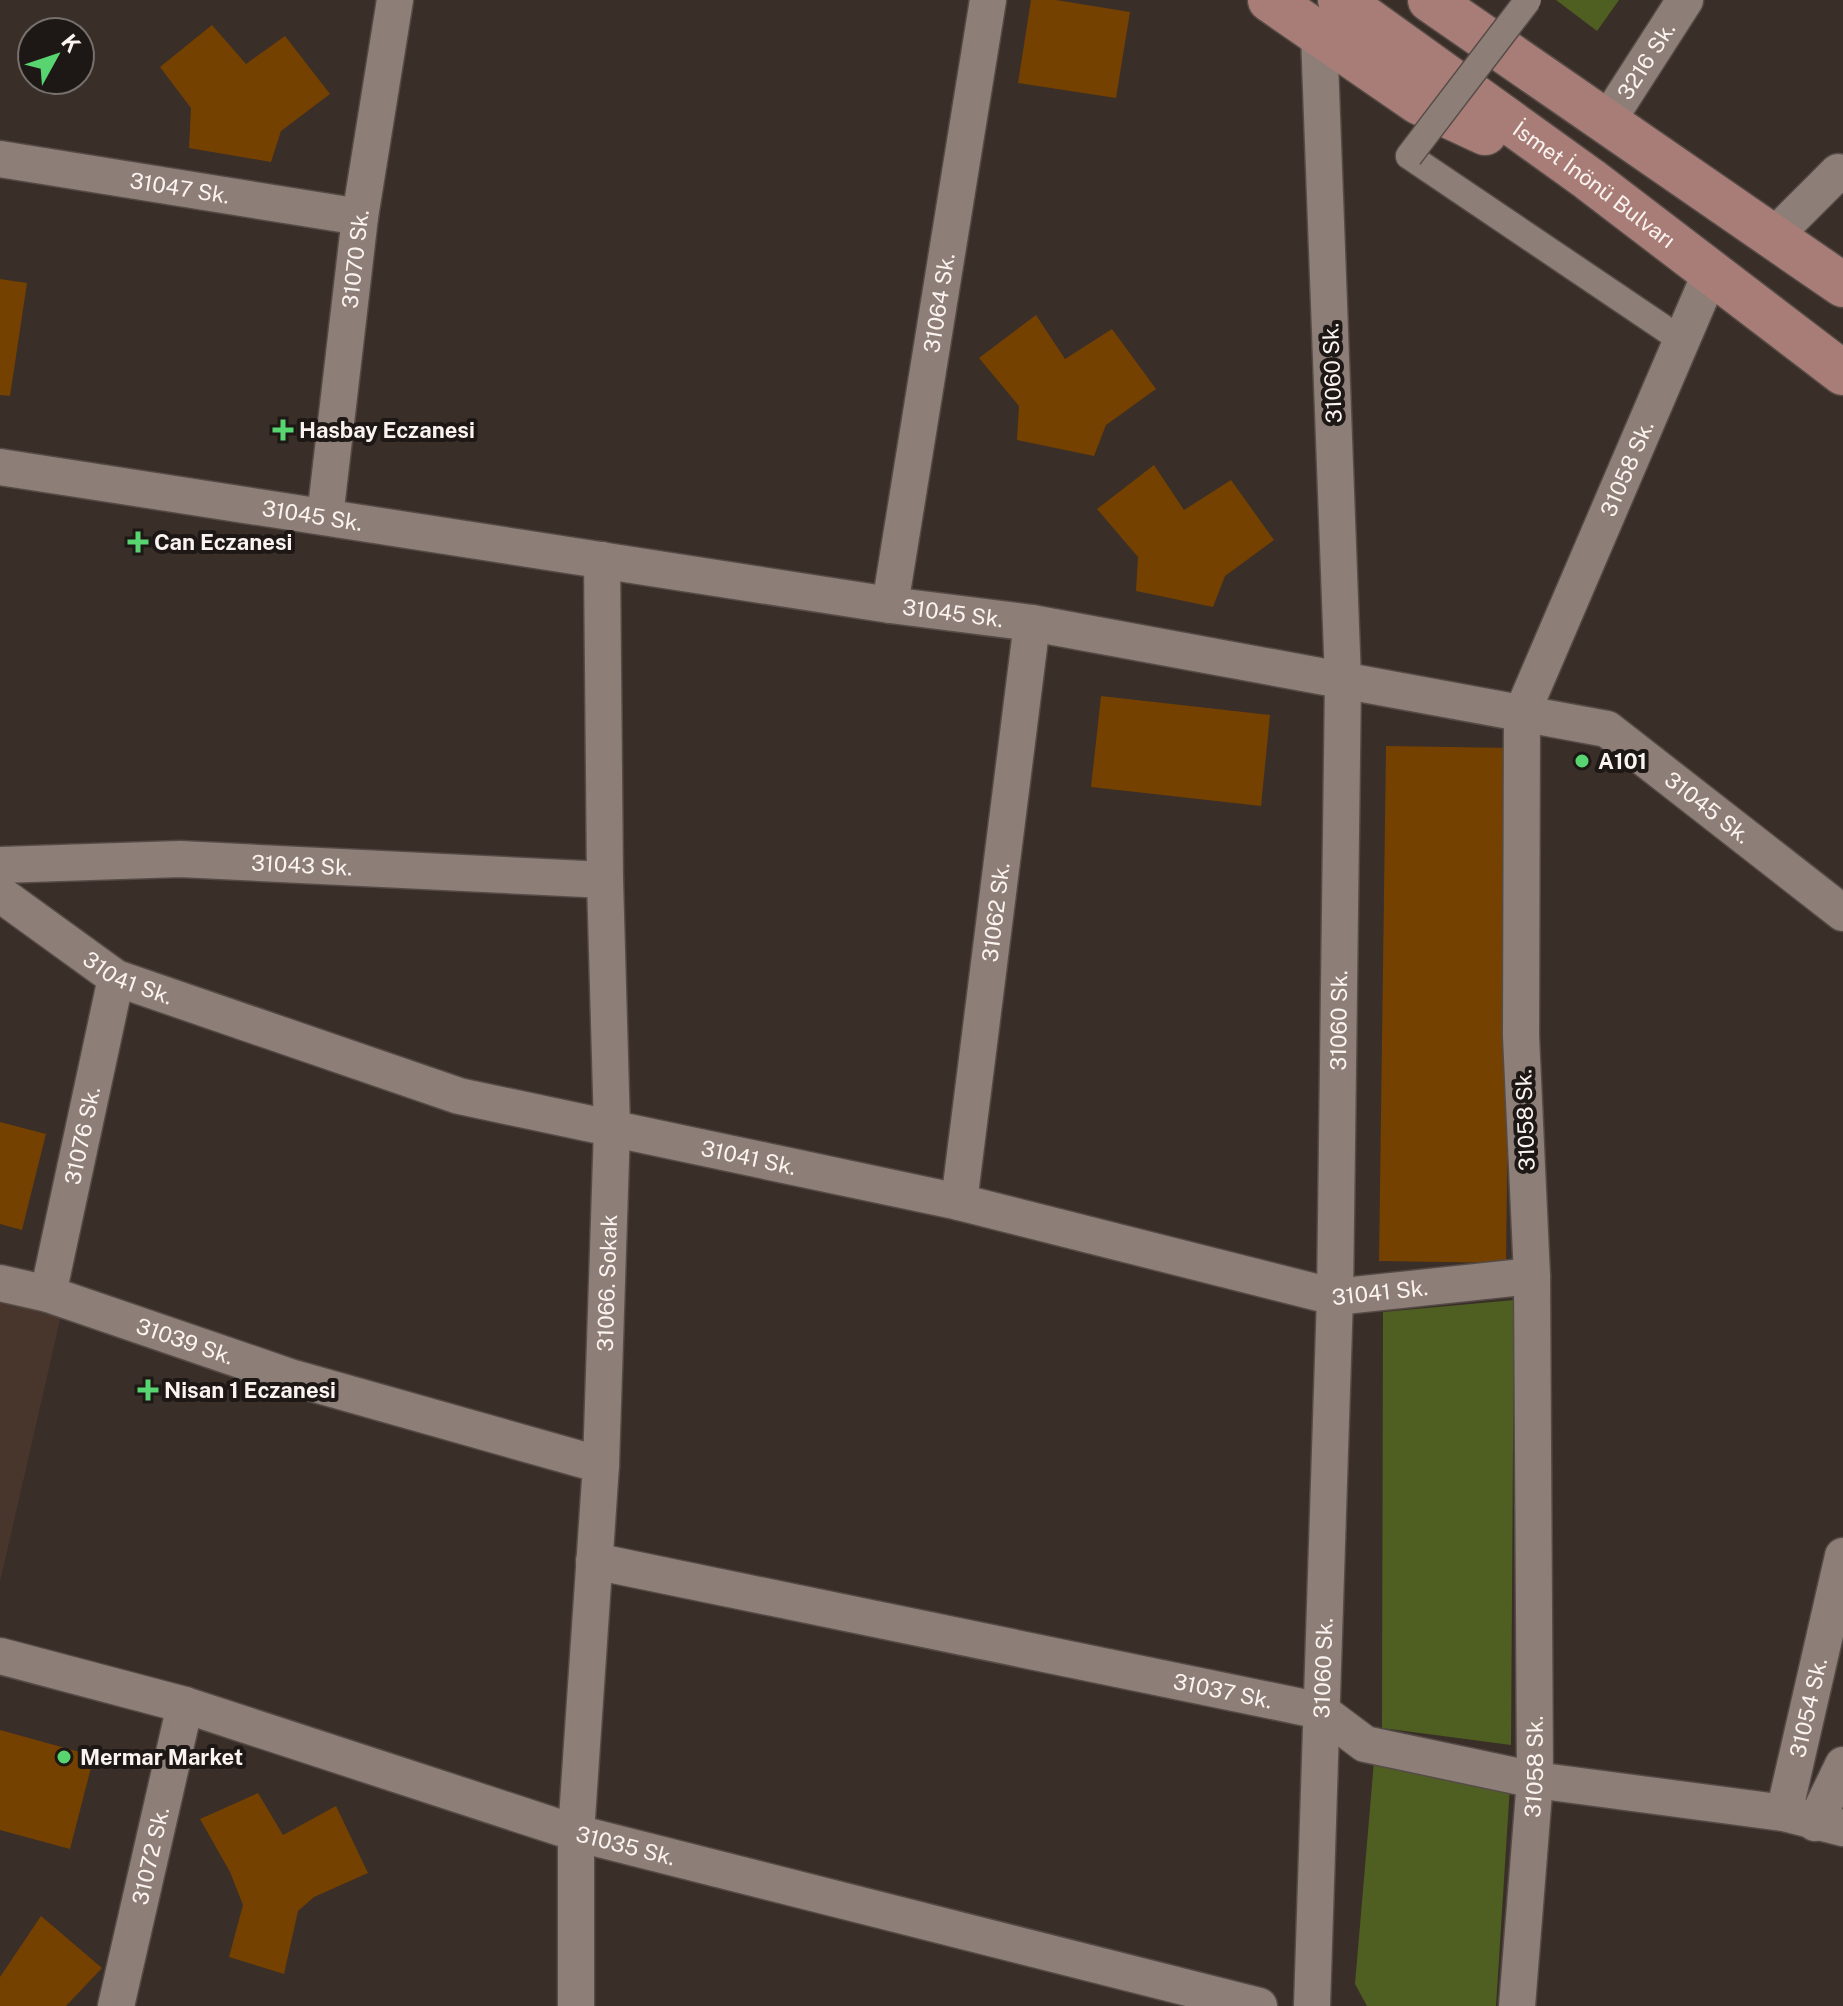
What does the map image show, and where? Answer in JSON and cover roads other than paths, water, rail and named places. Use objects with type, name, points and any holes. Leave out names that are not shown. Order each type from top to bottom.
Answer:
[{"type":"main road","name":"İsmet İnönü Bulvarı","points":[[1270,0],[1330,17],[1589,179],[1843,373]]},
{"type":"main road","points":[[1430,0],[1843,285]]},
{"type":"main road","points":[[1471,0],[1568,95]]},
{"type":"street","name":"31070 Sk.","points":[[325,517],[360,217],[395,0]]},
{"type":"street","name":"31064 Sk.","points":[[890,605],[988,0]]},
{"type":"street","points":[[1528,0],[1409,156],[1683,341]]},
{"type":"street","name":"3216 Sk.","points":[[1606,123],[1685,0]]},
{"type":"street","name":"31060 Sk.","points":[[1312,2006],[1335,1297],[1343,680],[1330,17]]},
{"type":"street","name":"31047 Sk.","points":[[0,159],[360,217]]},
{"type":"street","points":[[1773,237],[1841,171]]},
{"type":"street","name":"31058 Sk.","points":[[1517,2006],[1535,1780],[1532,1276],[1521,1036],[1522,713],[1711,272]]},
{"type":"street","name":"31045 Sk.","points":[[0,467],[890,605],[1032,623],[1607,729],[1843,913]]},
{"type":"street","name":"31066. Sokak","points":[[576,2006],[576,1833],[601,1465],[612,1128],[605,880],[602,560]]},
{"type":"street","name":"31062 Sk.","points":[[959,1202],[1032,623]]},
{"type":"street","name":"31043 Sk.","points":[[0,865],[180,859],[605,880]]},
{"type":"street","name":"31041 Sk.","points":[[0,894],[116,978],[459,1096],[959,1202],[1335,1297],[1532,1276]]},
{"type":"street","name":"31076 Sk.","points":[[48,1294],[116,978]]},
{"type":"street","name":"31039 Sk.","points":[[0,1283],[48,1294],[290,1377],[601,1465]]},
{"type":"street","name":"31054 Sk.","points":[[1814,1821],[1843,1556]]},
{"type":"street","name":"31037 Sk.","points":[[594,1561],[1321,1711],[1365,1744],[1535,1780],[1814,1821]]},
{"type":"street","name":"31035 Sk.","points":[[0,1656],[185,1705],[576,1833],[1259,2006]]},
{"type":"street","name":"31072 Sk.","points":[[116,2006],[185,1705]]},
{"type":"street","points":[[1814,1821],[1843,1765]]},
{"type":"place","name":"Hasbay Eczanesi","points":[[283,430]]},
{"type":"place","name":"Can Eczanesi","points":[[138,542]]},
{"type":"place","name":"A101","points":[[1582,761]]},
{"type":"place","name":"Nisan 1 Eczanesi","points":[[148,1390]]},
{"type":"place","name":"Mermar Market","points":[[64,1757]]}]
